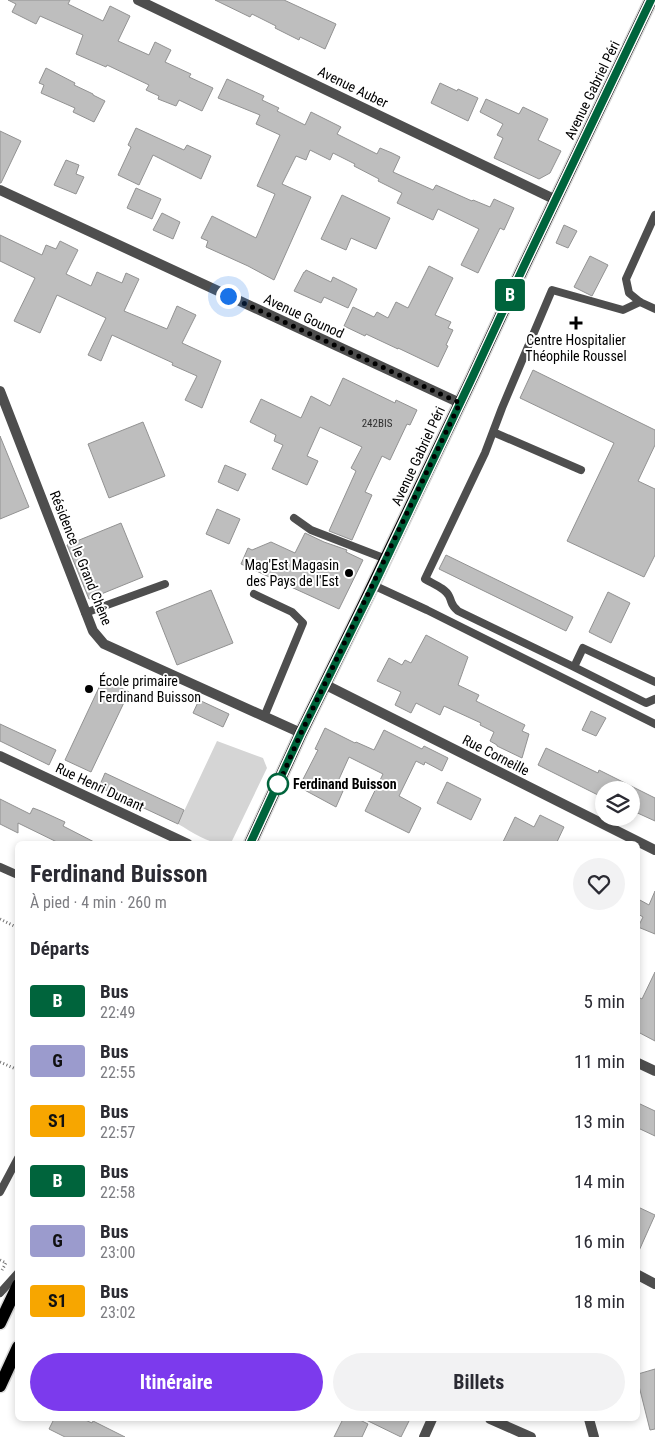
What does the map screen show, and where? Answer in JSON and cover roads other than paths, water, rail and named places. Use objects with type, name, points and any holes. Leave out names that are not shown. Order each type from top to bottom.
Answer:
[{"type":"main road","name":"Avenue Gabriel Péri","points":[[251,841],[301,733],[374,585],[651,0]]},
{"type":"main road","points":[[0,1323],[15,1291]]},
{"type":"main road","points":[[0,1386],[15,1354]]},
{"type":"street","name":"Avenue Auber","points":[[138,0],[556,200]]},
{"type":"street","name":"Avenue Gounod","points":[[0,190],[460,403]]},
{"type":"street","name":"Résidence le Grand Chêne","points":[[0,391],[93,632],[104,644],[301,733]]},
{"type":"street","name":"Rue Corneille","points":[[326,685],[637,841]]},
{"type":"street","name":"Rue Henri Dunant","points":[[0,756],[182,841]]},
{"type":"street","name":"Rue Corneille","points":[[640,842],[655,850]]},
{"type":"street","points":[[640,1064],[655,1072]]},
{"type":"street","points":[[640,1277],[655,1284]]},
{"type":"street","points":[[424,1437],[431,1421]]},
{"type":"street","points":[[495,1421],[531,1437]]},
{"type":"street","points":[[590,1421],[594,1437]]},
{"type":"lane","points":[[655,215],[626,279],[629,293],[640,302],[655,309]]},
{"type":"lane","points":[[640,302],[623,310],[552,290],[485,453],[424,580],[443,590],[449,596],[452,606],[458,611],[646,703],[655,699]]},
{"type":"lane","points":[[493,432],[580,470]]},
{"type":"lane","points":[[294,518],[311,530],[386,559]]},
{"type":"lane","points":[[86,613],[165,584]]},
{"type":"lane","points":[[374,585],[655,724]]},
{"type":"lane","points":[[254,594],[292,612],[303,624],[264,716]]},
{"type":"lane","points":[[574,667],[583,648],[655,682]]},
{"type":"lane","points":[[0,867],[15,874]]},
{"type":"lane","points":[[0,1192],[15,1164]]},
{"type":"lane","points":[[0,1293],[15,1276]]},
{"type":"place","name":"Centre Hospitalier Théophile Roussel","points":[[576,323]]},
{"type":"place","name":"Mag'Est Magasin des Pays de l'Est","points":[[349,573]]},
{"type":"place","name":"École primaire Ferdinand Buisson","points":[[89,689]]},
{"type":"place","name":"Ferdinand Buisson","points":[[278,784]]}]
